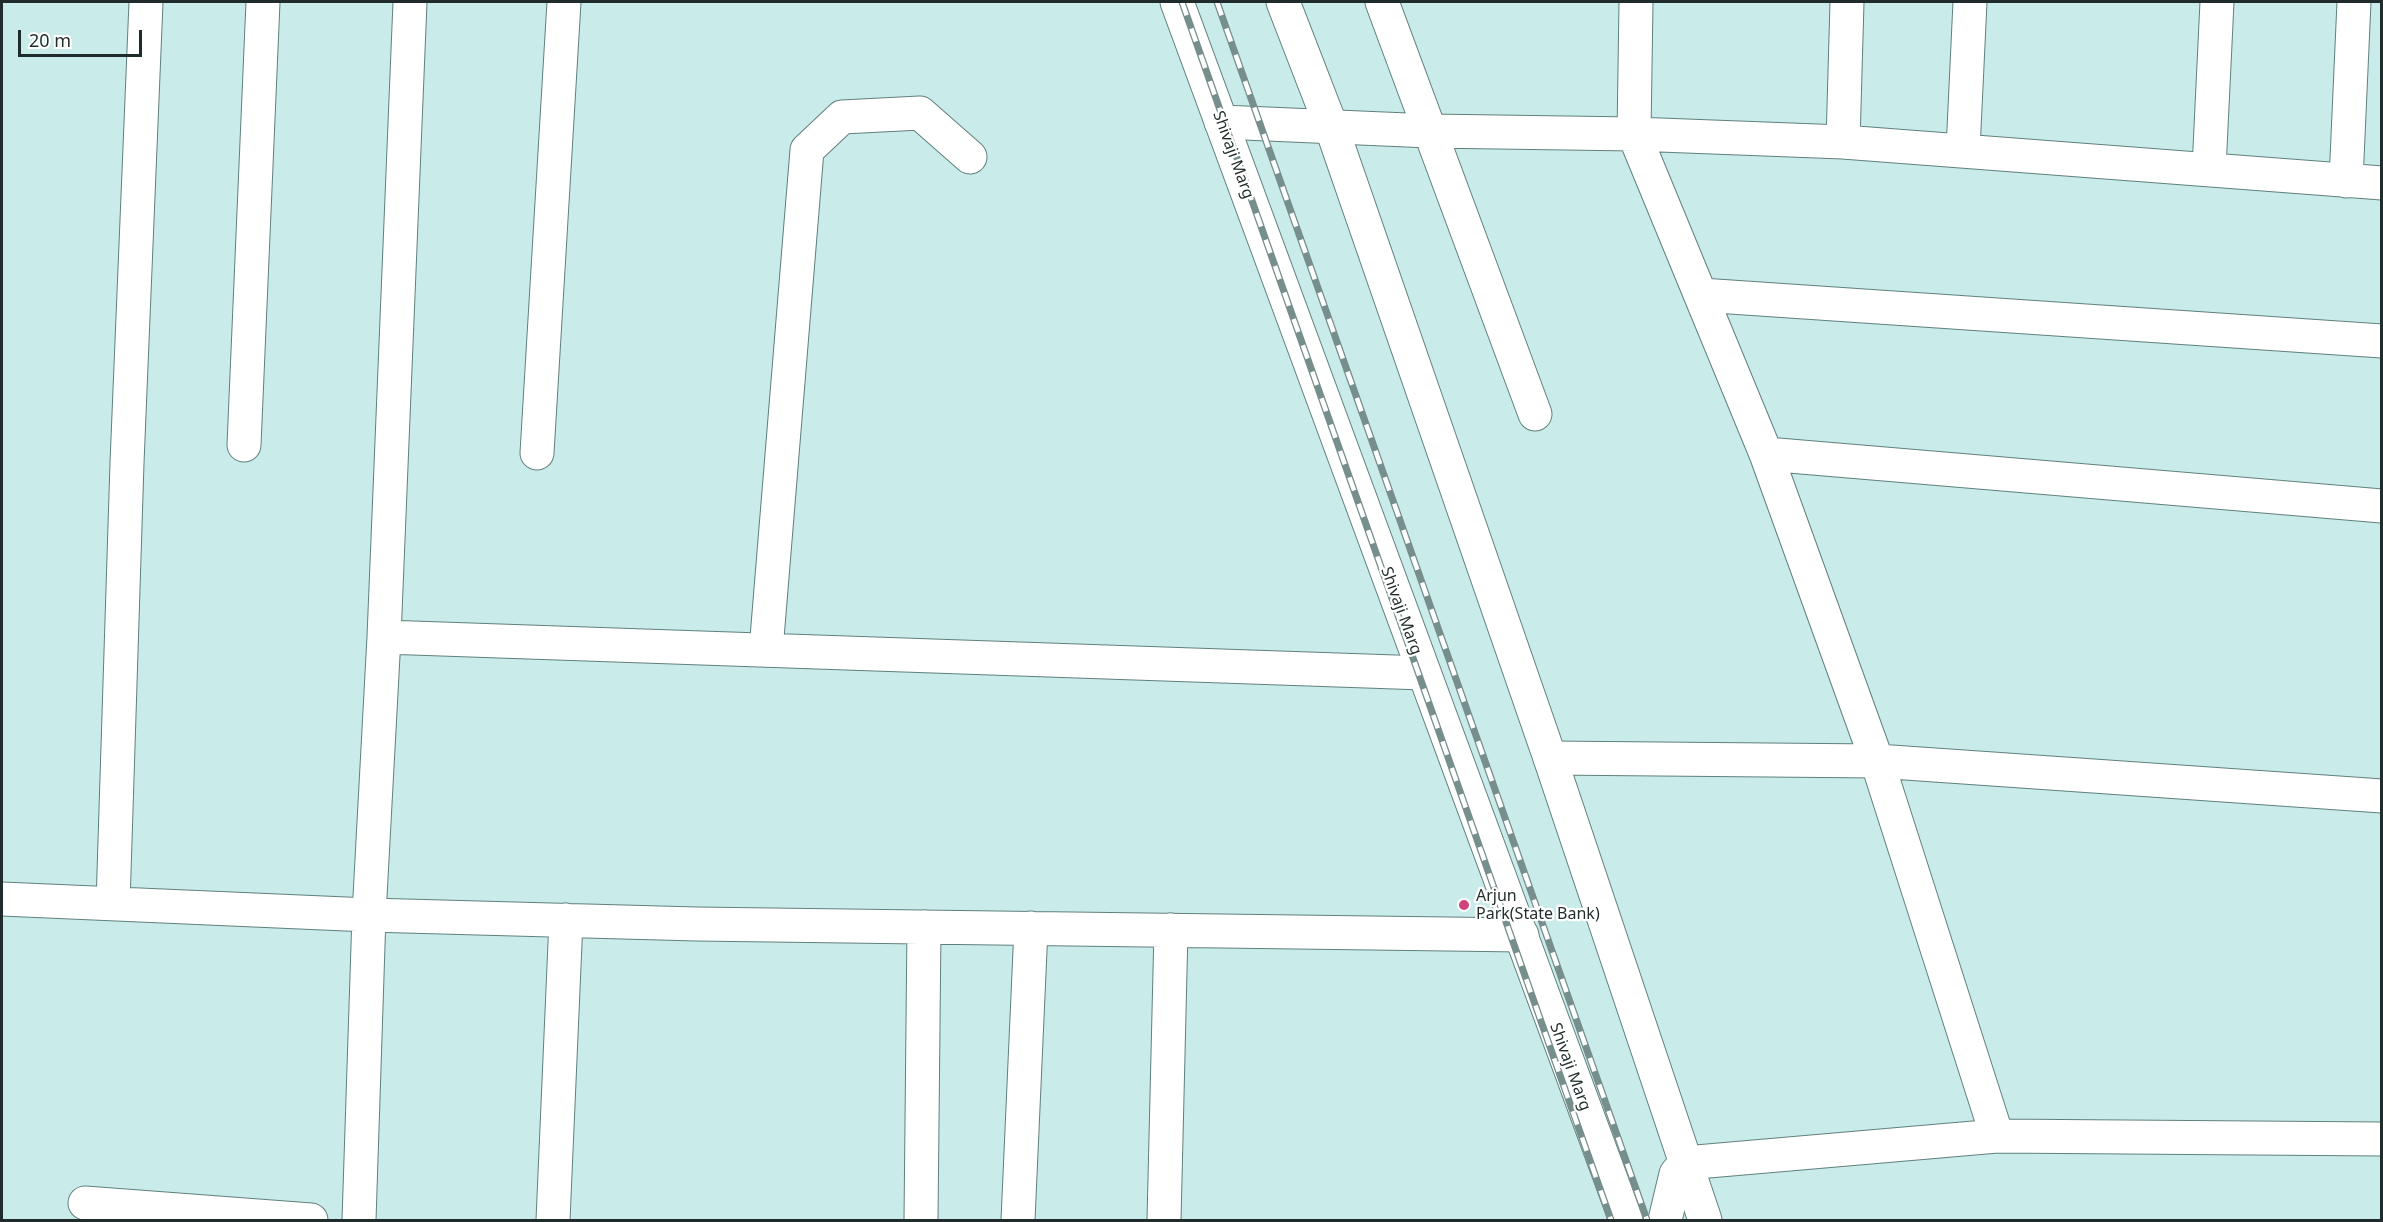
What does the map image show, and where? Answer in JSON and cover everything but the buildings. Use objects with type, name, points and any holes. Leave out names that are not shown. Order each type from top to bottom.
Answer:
[{"type":"street","points":[[113,904],[127,463],[146,2]]},
{"type":"street","points":[[244,445],[263,2]]},
{"type":"street","points":[[359,1221],[369,915],[384,637],[410,2]]},
{"type":"street","points":[[537,453],[564,2]]},
{"type":"street","name":"Shivaji Marg","points":[[1177,2],[1626,1221]]},
{"type":"street","points":[[1283,2],[1331,126],[1550,758],[1706,1221]]},
{"type":"street","points":[[1382,2],[1534,414]]},
{"type":"street","points":[[1636,2],[1634,134],[1766,454],[1877,762],[1997,1137]]},
{"type":"street","points":[[1842,142],[1847,2]]},
{"type":"street","points":[[1963,150],[1970,2]]},
{"type":"street","points":[[2209,169],[2217,2]]},
{"type":"street","points":[[2346,181],[2354,2]]},
{"type":"street","points":[[766,650],[807,150],[842,117],[921,113],[970,157]]},
{"type":"street","points":[[1221,122],[1430,131],[1634,134],[1842,142],[2382,183]]},
{"type":"street","points":[[1701,295],[2382,341]]},
{"type":"street","points":[[1766,454],[2382,506]]},
{"type":"street","points":[[384,637],[1424,673]]},
{"type":"street","points":[[1550,758],[1877,762],[2382,796]]},
{"type":"street","points":[[2,899],[369,915],[566,920],[1522,935]]},
{"type":"street","points":[[553,1221],[566,920]]},
{"type":"street","points":[[921,1221],[924,927]]},
{"type":"street","points":[[1018,1221],[1031,928]]},
{"type":"street","points":[[1164,1221],[1170,930]]},
{"type":"street","points":[[1665,1221],[1676,1174],[1685,1163],[1997,1137],[2382,1139]]},
{"type":"street","points":[[85,1203],[311,1221]]},
{"type":"railway","points":[[1182,2],[1611,1220]]},
{"type":"railway","points":[[1217,2],[1647,1220]]},
{"type":"place","name":"Arjun Park(State Bank)","points":[[1464,905]]}]
